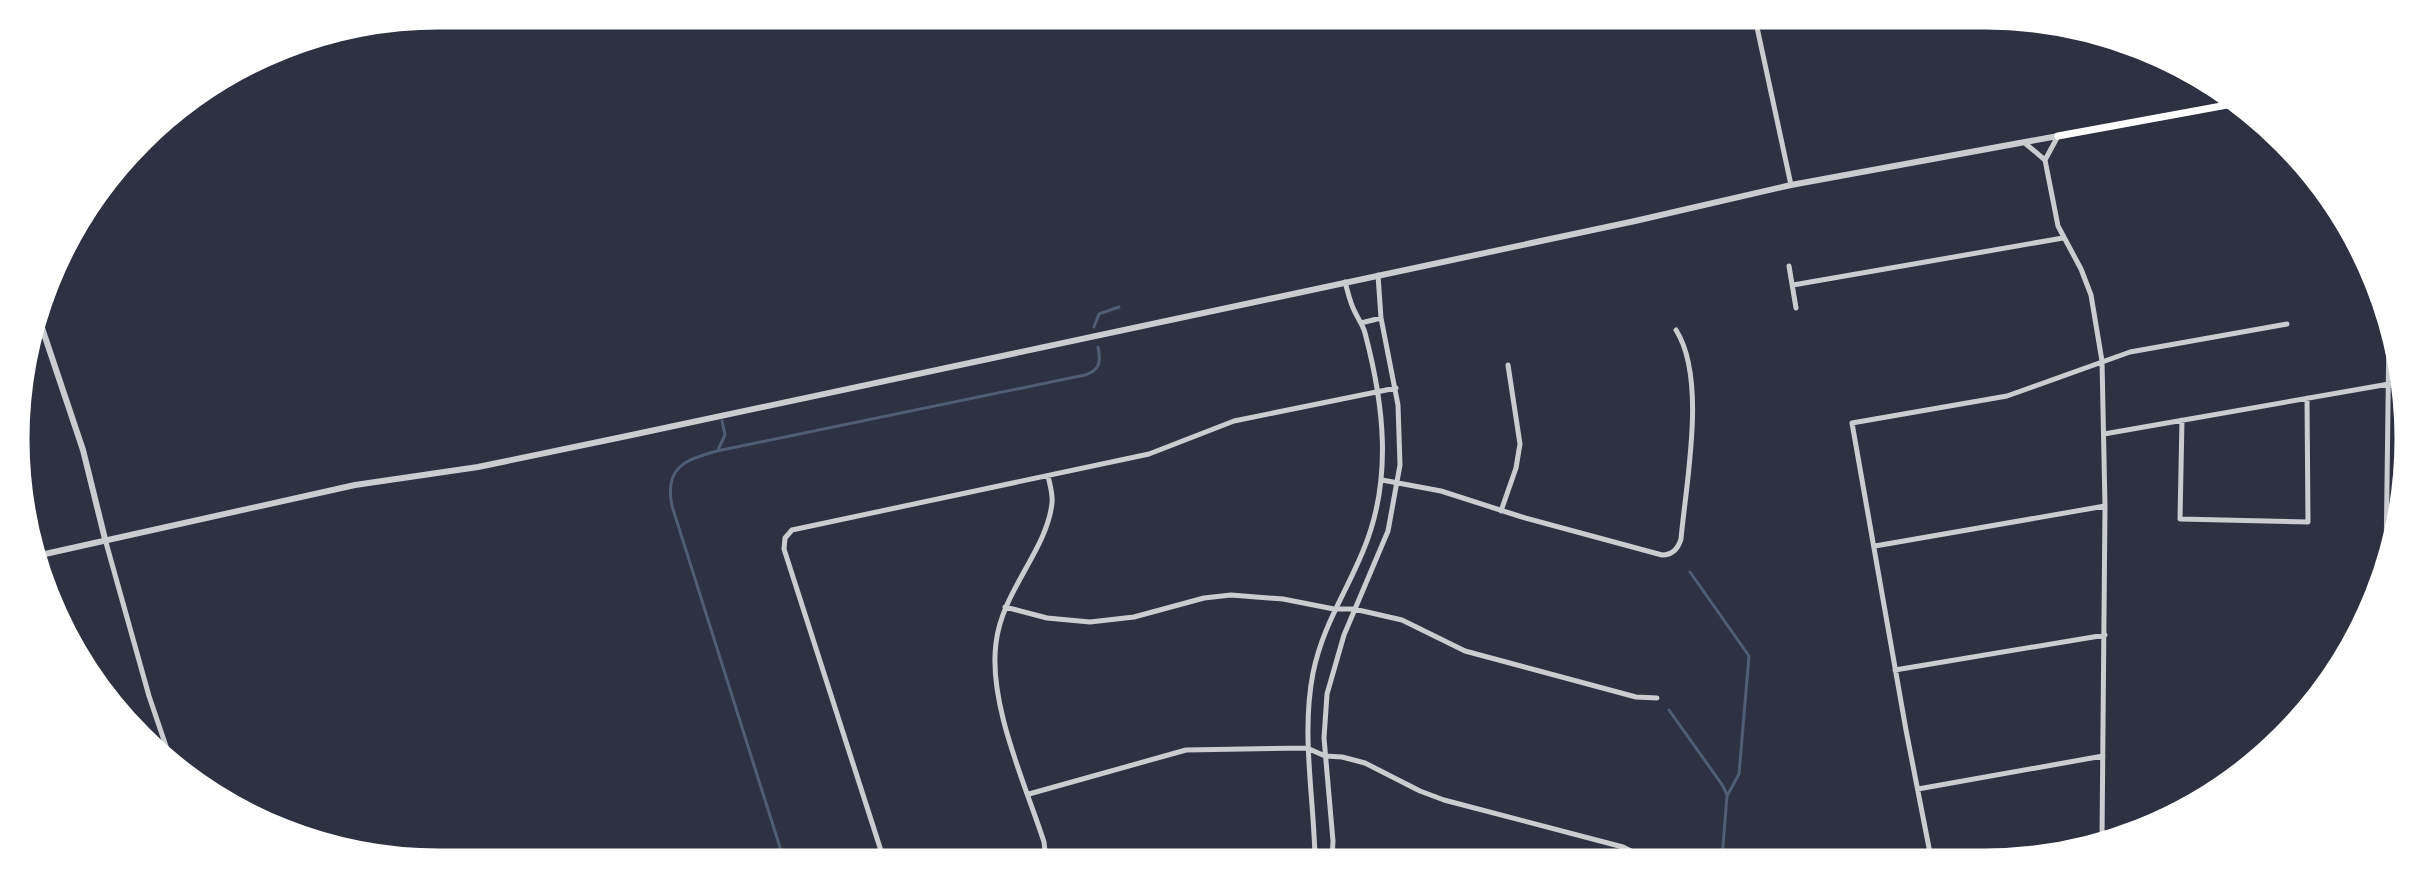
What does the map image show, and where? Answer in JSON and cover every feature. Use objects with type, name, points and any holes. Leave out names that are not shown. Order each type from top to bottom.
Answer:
[{"type":"main road","points":[[2058,136],[2224,106]]},
{"type":"street","points":[[1757,28],[1791,185]]},
{"type":"street","points":[[45,554],[355,485],[478,467],[616,438],[1635,221],[1791,185],[2026,144],[2058,136]]},
{"type":"street","points":[[2045,160],[2058,136]]},
{"type":"street","points":[[2026,144],[2045,160],[2058,226],[2081,268],[2091,296],[2102,361],[2105,506],[2102,833]]},
{"type":"street","points":[[1793,285],[2063,238]]},
{"type":"street","points":[[1790,266],[1796,309]]},
{"type":"street","points":[[1332,850],[1324,738],[1327,694],[1338,651],[1354,609],[1383,546],[1399,482],[1401,439],[1396,388],[1382,318],[1378,275]]},
{"type":"street","points":[[1315,850],[1314,810],[1307,748],[1308,706],[1313,671],[1334,609],[1369,538],[1382,480],[1384,440],[1377,392],[1361,323],[1354,311],[1345,282]]},
{"type":"street","points":[[1361,323],[1382,318]]},
{"type":"street","points":[[1929,850],[1852,423],[2007,396],[2074,374],[2102,361],[2156,347],[2287,324]]},
{"type":"street","points":[[1382,480],[1434,489],[1501,511],[1662,555],[1674,551],[1681,539],[1693,401],[1689,358],[1676,330]]},
{"type":"street","points":[[43,332],[83,450],[105,539],[149,696],[166,746]]},
{"type":"street","points":[[1501,511],[1516,468],[1520,444],[1508,365]]},
{"type":"street","points":[[2387,525],[2389,366]]},
{"type":"street","points":[[2104,434],[2389,384]]},
{"type":"street","points":[[881,850],[784,549],[785,538],[796,528],[1048,476],[1160,450],[1234,420],[1396,388]]},
{"type":"street","points":[[2182,420],[2180,519],[2308,522],[2307,398]]},
{"type":"street","points":[[1045,850],[1001,710],[996,686],[996,643],[1005,607],[1038,544],[1048,517],[1052,501],[1048,476]]},
{"type":"street","points":[[1875,546],[2105,506]]},
{"type":"street","points":[[1005,607],[1047,618],[1090,622],[1134,617],[1186,602],[1224,596],[1269,597],[1334,609],[1354,609],[1402,620],[1465,651],[1636,697],[1657,698]]},
{"type":"street","points":[[1895,670],[2105,635]]},
{"type":"street","points":[[1029,794],[1186,750],[1307,748],[1325,756],[1342,757],[1365,763],[1412,788],[1444,800],[1627,850]]},
{"type":"street","points":[[1918,789],[2103,756]]},
{"type":"waterway","points":[[1094,327],[1099,314],[1119,307]]},
{"type":"waterway","points":[[781,850],[672,506],[670,493],[674,474],[687,462],[717,451],[1085,375],[1094,371],[1098,365],[1098,347]]},
{"type":"waterway","points":[[718,450],[725,435],[722,421]]},
{"type":"waterway","points":[[1690,572],[1749,656],[1739,774],[1727,796],[1723,850]]},
{"type":"waterway","points":[[1669,710],[1727,795]]}]
